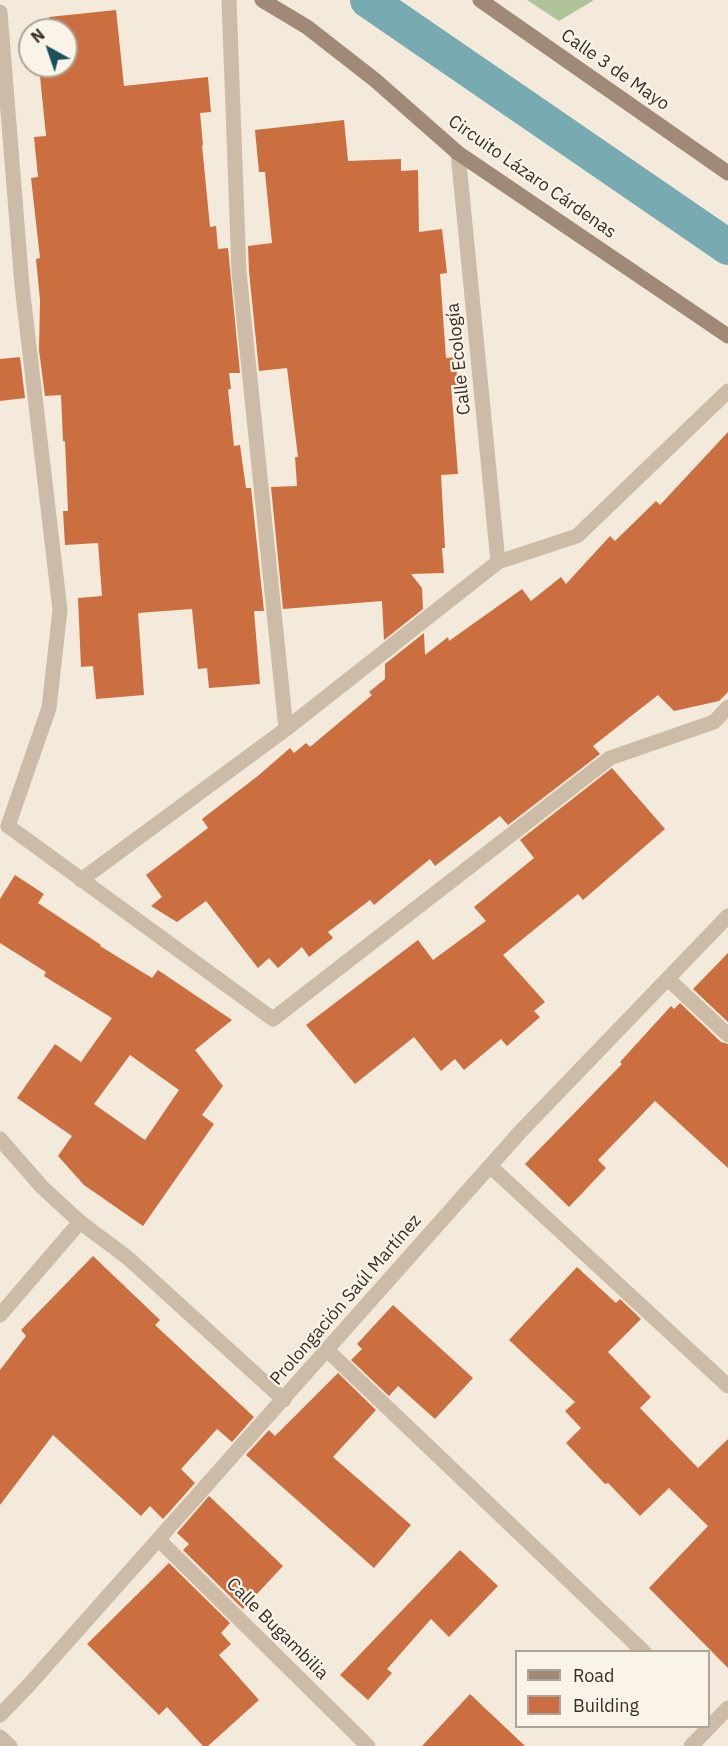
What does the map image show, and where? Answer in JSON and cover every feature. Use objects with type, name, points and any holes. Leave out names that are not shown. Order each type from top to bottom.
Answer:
[{"type":"main road","name":"Circuito Lázaro Cárdenas","points":[[262,0],[315,34],[375,80],[458,153],[728,336]]},
{"type":"main road","name":"Calle 3 de Mayo","points":[[480,0],[728,173]]},
{"type":"street","points":[[229,0],[239,272],[286,729]]},
{"type":"street","points":[[0,12],[22,286],[60,610],[48,708],[8,826],[273,1019],[610,758],[714,722],[728,707]]},
{"type":"street","name":"Calle Ecología","points":[[458,153],[498,562]]},
{"type":"street","points":[[81,880],[286,729],[498,562],[577,536],[728,392]]},
{"type":"street","name":"Prolongación Saúl Martínez","points":[[0,1715],[284,1400],[521,1131],[728,916]]},
{"type":"street","points":[[668,979],[728,1035]]},
{"type":"street","points":[[0,1139],[42,1187],[80,1222],[128,1258],[284,1400]]},
{"type":"street","points":[[490,1166],[728,1386]]},
{"type":"street","points":[[0,1315],[80,1222]]},
{"type":"street","points":[[327,1350],[642,1650]]},
{"type":"street","name":"Calle Bugambilia","points":[[159,1540],[368,1746]]},
{"type":"street","points":[[712,1717],[728,1708]]},
{"type":"street","points":[[692,1746],[704,1728]]},
{"type":"street","points":[[0,1737],[10,1746]]},
{"type":"green space","points":[[527,0],[594,0],[559,21]]},
{"type":"building","points":[[116,10],[124,86],[208,77],[211,112],[200,113],[202,145],[210,227],[216,226],[218,249],[228,248],[240,373],[229,373],[231,389],[228,389],[234,446],[240,445],[246,488],[251,488],[264,611],[254,611],[260,684],[209,688],[207,668],[198,669],[192,609],[138,613],[144,695],[96,699],[93,666],[81,667],[78,598],[102,596],[98,543],[65,545],[63,511],[68,511],[61,395],[45,396],[39,350],[40,300],[36,259],[40,258],[31,178],[38,177],[34,137],[46,136],[40,78],[78,78],[78,18],[49,17]]},
{"type":"building","points":[[344,120],[348,161],[401,159],[401,171],[418,170],[419,232],[442,229],[447,273],[440,274],[446,358],[455,357],[458,385],[451,385],[458,474],[441,475],[444,573],[411,574],[422,588],[423,609],[384,640],[382,601],[283,609],[271,487],[297,486],[295,457],[298,457],[287,368],[259,371],[249,271],[248,246],[272,243],[265,172],[259,172],[255,130]]},
{"type":"building","points":[[20,357],[25,398],[0,401],[0,359]]},
{"type":"building","points":[[728,432],[728,692],[719,701],[674,711],[658,695],[593,746],[600,754],[508,825],[500,816],[435,866],[430,859],[374,905],[370,900],[328,932],[333,938],[309,957],[302,947],[278,968],[269,958],[258,968],[206,901],[177,922],[151,906],[162,897],[146,875],[208,828],[202,819],[290,748],[294,753],[306,743],[310,747],[372,695],[369,692],[385,679],[385,664],[424,633],[425,655],[448,637],[449,641],[522,589],[531,601],[561,577],[566,584],[610,536],[615,541],[656,501],[660,505]]},
{"type":"building","points":[[612,768],[665,829],[583,900],[578,894],[503,955],[545,1002],[534,1011],[540,1017],[507,1046],[501,1039],[464,1070],[455,1059],[441,1071],[414,1037],[355,1084],[306,1025],[418,940],[433,960],[486,921],[474,907],[534,858],[520,840]]},
{"type":"building","points":[[15,875],[44,894],[38,903],[100,946],[152,978],[158,970],[232,1020],[195,1050],[223,1086],[202,1115],[214,1124],[143,1226],[84,1185],[58,1156],[72,1136],[17,1098],[55,1044],[81,1062],[112,1018],[44,976],[46,972],[0,943],[0,899]],"holes":[[[130,1055],[179,1090],[145,1140],[94,1104]]]},
{"type":"building","points":[[728,953],[728,1022],[693,989]]},
{"type":"building","points":[[680,1003],[721,1042],[728,1044],[728,1168],[655,1101],[598,1160],[606,1168],[569,1207],[525,1164],[622,1064],[620,1062],[671,1006],[674,1009]]},
{"type":"building","points":[[93,1256],[160,1320],[155,1325],[254,1417],[232,1442],[217,1429],[181,1469],[195,1483],[163,1519],[150,1506],[141,1516],[53,1435],[0,1505],[0,1370],[26,1336],[21,1330]]},
{"type":"building","points":[[577,1267],[616,1303],[620,1299],[641,1319],[608,1352],[651,1397],[640,1408],[698,1468],[728,1439],[728,1668],[649,1588],[708,1526],[669,1488],[640,1516],[608,1483],[605,1484],[566,1443],[581,1428],[565,1411],[575,1402],[509,1340]]},
{"type":"building","points":[[393,1305],[473,1378],[435,1419],[398,1386],[389,1396],[351,1360],[362,1349],[357,1344]]},
{"type":"building","points":[[338,1373],[376,1410],[333,1457],[411,1525],[374,1568],[246,1455],[269,1430],[275,1436]]},
{"type":"building","points":[[209,1496],[283,1566],[243,1609],[183,1550],[189,1544],[177,1533]]},
{"type":"building","points":[[460,1550],[498,1586],[449,1637],[431,1619],[387,1669],[392,1673],[368,1700],[340,1675]]},
{"type":"building","points":[[169,1563],[230,1623],[221,1633],[231,1644],[219,1655],[259,1700],[208,1746],[203,1746],[167,1707],[159,1715],[87,1644]]},
{"type":"building","points":[[470,1694],[525,1746],[422,1746]]},
{"type":"waterway","points":[[368,0],[728,247]]}]
